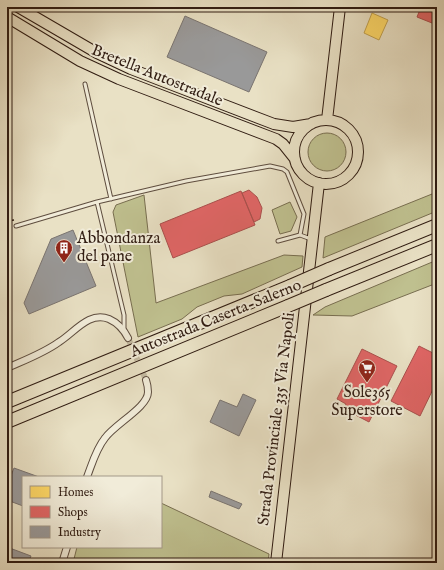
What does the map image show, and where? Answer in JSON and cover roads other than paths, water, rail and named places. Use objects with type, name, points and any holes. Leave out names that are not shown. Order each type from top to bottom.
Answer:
[{"type":"highway","name":"Autostrada Caserta-Salerno","points":[[7,402],[437,225]]},
{"type":"highway","name":"Autostrada Caserta-Salerno","points":[[7,422],[437,245]]},
{"type":"main road","name":"Bretella Autostradale","points":[[18,7],[97,53],[131,69],[274,124],[293,126],[312,124]]},
{"type":"main road","points":[[327,120],[340,7]]},
{"type":"main road","name":"Bretella Autostradale","points":[[7,17],[80,61],[125,82],[276,139],[283,144],[295,159]]},
{"type":"main road","points":[[327,120],[342,124],[353,134],[358,148],[358,155],[356,163],[348,175],[334,183],[319,183],[307,177],[298,166],[295,159],[295,145],[297,139],[306,127],[327,120]]},
{"type":"main road","name":"Strada Provinciale 335 Via Napoli","points":[[276,563],[319,183]]},
{"type":"street","points":[[7,368],[55,345],[95,317],[103,317],[112,320],[124,331],[128,338]]},
{"type":"street","points":[[87,476],[98,449],[105,437],[121,421],[144,404],[148,392],[146,380]]},
{"type":"street","points":[[62,563],[67,548]]},
{"type":"lane","points":[[85,84],[111,199]]},
{"type":"lane","points":[[16,226],[97,202],[259,167],[277,167],[287,172],[304,214],[300,235]]},
{"type":"lane","points":[[97,202],[124,315],[124,331]]},
{"type":"lane","points":[[278,241],[300,235],[313,240]]},
{"type":"tunnel","points":[[128,338],[146,380]]},
{"type":"place","name":"Abbondanza del pane","points":[[64,263]]},
{"type":"place","name":"Sole365 Superstore","points":[[367,383]]}]
